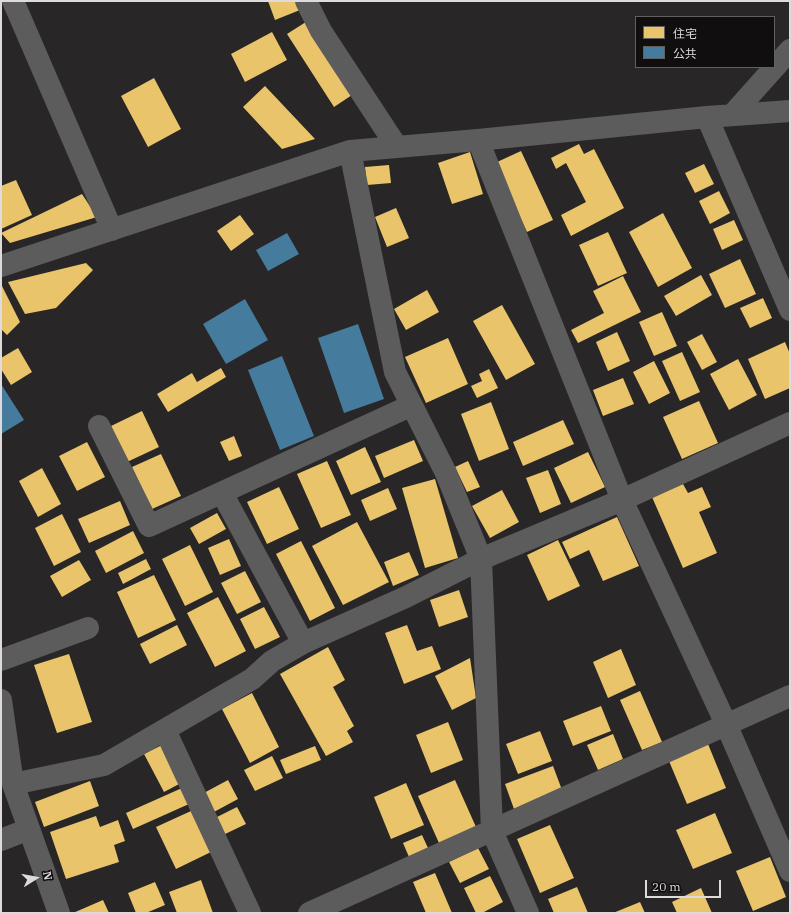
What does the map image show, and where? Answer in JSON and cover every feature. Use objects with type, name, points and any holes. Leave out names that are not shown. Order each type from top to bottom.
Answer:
[{"type":"street","points":[[13,1],[112,230]]},
{"type":"street","points":[[306,1],[321,32],[397,147]]},
{"type":"street","points":[[775,67],[790,50]]},
{"type":"street","points":[[732,115],[774,68]]},
{"type":"street","points":[[1,266],[350,151],[707,117],[790,111]]},
{"type":"street","points":[[707,117],[790,310]]},
{"type":"street","points":[[478,140],[622,500],[726,724],[790,871]]},
{"type":"street","points":[[350,151],[395,372],[410,406],[446,473],[481,559],[492,831],[528,913]]},
{"type":"street","points":[[100,426],[149,526],[410,406]]},
{"type":"street","points":[[13,784],[104,765],[252,679],[272,661],[303,643],[406,597],[481,559],[622,500],[790,423]]},
{"type":"street","points":[[222,492],[303,643]]},
{"type":"street","points":[[1,660],[88,628]]},
{"type":"street","points":[[309,913],[790,696]]},
{"type":"street","points":[[1,700],[13,784],[59,913]]},
{"type":"street","points":[[165,730],[250,913]]},
{"type":"street","points":[[1,840],[29,829]]},
{"type":"building: 住宅","points":[[268,1],[296,1],[300,10],[275,20]]},
{"type":"building: 住宅","points":[[309,20],[355,93],[334,107],[287,34]]},
{"type":"building: 住宅","points":[[272,32],[287,60],[245,82],[231,54]]},
{"type":"building: 住宅","points":[[154,78],[181,129],[148,147],[121,96]]},
{"type":"building: 住宅","points":[[265,86],[315,139],[282,149],[243,107]]},
{"type":"building: 住宅","points":[[579,144],[584,154],[594,149],[624,208],[571,236],[561,215],[586,202],[566,163],[556,169],[551,158]]},
{"type":"building: 住宅","points":[[521,151],[553,220],[527,232],[495,163]]},
{"type":"building: 住宅","points":[[470,152],[483,194],[452,204],[438,163]]},
{"type":"building: 住宅","points":[[704,164],[714,184],[695,193],[685,173]]},
{"type":"building: 住宅","points":[[389,165],[391,183],[367,185],[365,167]]},
{"type":"building: 住宅","points":[[16,180],[32,215],[1,229],[1,186]]},
{"type":"building: 住宅","points":[[719,191],[730,213],[710,224],[699,201]]},
{"type":"building: 住宅","points":[[82,194],[97,217],[10,243],[1,233]]},
{"type":"building: 住宅","points":[[396,208],[409,238],[387,247],[375,217]]},
{"type":"building: 住宅","points":[[663,213],[692,268],[658,287],[629,232]]},
{"type":"building: 住宅","points":[[240,215],[254,234],[231,251],[217,231]]},
{"type":"building: 住宅","points":[[734,220],[743,240],[722,250],[713,229]]},
{"type":"building: 住宅","points":[[608,232],[627,273],[598,286],[579,245]]},
{"type":"building: 住宅","points":[[740,259],[756,294],[725,308],[709,274]]},
{"type":"building: 住宅","points":[[86,263],[93,270],[56,308],[25,314],[8,282]]},
{"type":"building: 住宅","points":[[701,275],[712,295],[676,316],[664,296]]},
{"type":"building: 住宅","points":[[623,276],[641,312],[578,343],[571,330],[604,313],[593,291]]},
{"type":"building: 住宅","points":[[1,284],[20,322],[7,335],[1,329]]},
{"type":"building: 住宅","points":[[427,290],[439,312],[406,330],[394,309]]},
{"type":"building: 住宅","points":[[763,298],[772,318],[750,328],[740,308]]},
{"type":"building: 住宅","points":[[502,305],[535,364],[506,380],[473,321]]},
{"type":"building: 住宅","points":[[662,312],[677,346],[654,356],[639,322]]},
{"type":"building: 住宅","points":[[617,332],[630,361],[608,371],[596,342]]},
{"type":"building: 住宅","points":[[702,334],[717,362],[702,370],[687,342]]},
{"type":"building: 住宅","points":[[448,338],[468,384],[426,403],[405,357]]},
{"type":"building: 住宅","points":[[785,342],[790,354],[790,388],[765,399],[748,359]]},
{"type":"building: 住宅","points":[[18,348],[32,372],[11,385],[1,369],[1,358]]},
{"type":"building: 住宅","points":[[682,352],[700,392],[680,401],[662,361]]},
{"type":"building: 住宅","points":[[738,359],[757,395],[729,410],[710,374]]},
{"type":"building: 住宅","points":[[654,361],[670,393],[649,404],[633,372]]},
{"type":"building: 住宅","points":[[221,368],[226,377],[168,412],[157,394],[192,373],[197,382]]},
{"type":"building: 住宅","points":[[489,369],[498,388],[477,398],[471,386],[482,381],[479,374]]},
{"type":"building: 住宅","points":[[623,378],[634,404],[603,416],[593,390]]},
{"type":"building: 住宅","points":[[699,401],[718,443],[682,459],[663,417]]},
{"type":"building: 住宅","points":[[491,402],[509,449],[479,461],[461,414]]},
{"type":"building: 住宅","points":[[142,411],[159,447],[127,462],[111,426]]},
{"type":"building: 住宅","points":[[563,420],[574,444],[523,466],[513,442]]},
{"type":"building: 住宅","points":[[234,436],[242,456],[229,461],[220,442]]},
{"type":"building: 住宅","points":[[414,440],[423,461],[384,478],[375,456]]},
{"type":"building: 住宅","points":[[87,442],[105,477],[77,491],[59,456]]},
{"type":"building: 住宅","points":[[365,447],[381,482],[351,495],[336,461]]},
{"type":"building: 住宅","points":[[588,452],[605,487],[571,503],[554,468]]},
{"type":"building: 住宅","points":[[161,454],[181,496],[152,509],[132,467]]},
{"type":"building: 住宅","points":[[327,461],[351,515],[321,528],[297,474]]},
{"type":"building: 住宅","points":[[468,461],[480,487],[467,492],[455,467]]},
{"type":"building: 住宅","points":[[42,468],[61,504],[38,517],[19,481]]},
{"type":"building: 住宅","points":[[548,470],[561,504],[540,513],[526,478]]},
{"type":"building: 住宅","points":[[435,479],[458,558],[425,568],[402,488]]},
{"type":"building: 住宅","points":[[683,484],[688,493],[702,487],[711,507],[699,512],[717,553],[683,568],[652,497]]},
{"type":"building: 住宅","points":[[279,487],[299,529],[267,544],[247,502]]},
{"type":"building: 住宅","points":[[388,488],[397,509],[370,521],[361,500]]},
{"type":"building: 住宅","points":[[502,490],[519,522],[490,538],[472,506]]},
{"type":"building: 住宅","points":[[120,501],[130,525],[89,543],[78,519]]},
{"type":"building: 住宅","points":[[217,513],[226,529],[199,544],[190,528]]},
{"type":"building: 住宅","points":[[62,514],[81,552],[54,566],[35,528]]},
{"type":"building: 住宅","points":[[617,517],[639,566],[603,581],[589,550],[570,559],[562,542]]},
{"type":"building: 住宅","points":[[357,522],[389,582],[343,605],[312,546]]},
{"type":"building: 住宅","points":[[133,531],[144,553],[106,573],[95,551]]},
{"type":"building: 住宅","points":[[229,539],[241,566],[220,575],[208,548]]},
{"type":"building: 住宅","points":[[558,540],[580,586],[548,601],[527,555]]},
{"type":"building: 住宅","points":[[301,541],[335,608],[310,621],[276,554]]},
{"type":"building: 住宅","points":[[190,545],[213,592],[185,606],[162,559]]},
{"type":"building: 住宅","points":[[409,552],[419,575],[393,586],[384,562]]},
{"type":"building: 住宅","points":[[146,559],[151,569],[123,584],[118,573]]},
{"type":"building: 住宅","points":[[79,560],[91,580],[62,597],[50,576]]},
{"type":"building: 住宅","points":[[245,571],[261,602],[237,614],[221,583]]},
{"type":"building: 住宅","points":[[154,575],[176,620],[138,638],[117,592]]},
{"type":"building: 住宅","points":[[459,590],[468,617],[439,627],[430,600]]},
{"type":"building: 住宅","points":[[218,597],[246,651],[215,667],[187,613]]},
{"type":"building: 住宅","points":[[264,607],[280,637],[255,649],[240,619]]},
{"type":"building: 住宅","points":[[177,625],[187,645],[150,664],[140,644]]},
{"type":"building: 住宅","points":[[407,625],[417,651],[432,646],[441,669],[404,684],[385,633]]},
{"type":"building: 住宅","points":[[328,647],[345,680],[333,687],[354,726],[347,731],[353,742],[326,756],[280,674]]},
{"type":"building: 住宅","points":[[621,649],[636,685],[608,698],[593,662]]},
{"type":"building: 住宅","points":[[69,654],[92,722],[57,733],[34,665]]},
{"type":"building: 住宅","points":[[470,658],[476,698],[452,710],[435,676]]},
{"type":"building: 住宅","points":[[640,691],[662,742],[642,750],[620,700]]},
{"type":"building: 住宅","points":[[252,693],[279,747],[250,763],[222,709]]},
{"type":"building: 住宅","points":[[601,706],[611,731],[573,746],[563,721]]},
{"type":"building: 住宅","points":[[448,722],[463,760],[431,773],[416,735]]},
{"type":"building: 住宅","points":[[540,731],[552,761],[518,774],[506,744]]},
{"type":"building: 住宅","points":[[613,734],[623,759],[598,770],[587,745]]},
{"type":"building: 住宅","points":[[708,744],[726,788],[687,804],[669,761]]},
{"type":"building: 住宅","points":[[162,745],[181,783],[164,792],[144,754]]},
{"type":"building: 住宅","points":[[315,746],[321,760],[286,774],[280,760]]},
{"type":"building: 住宅","points":[[272,756],[283,778],[255,791],[244,770]]},
{"type":"building: 住宅","points":[[553,766],[562,790],[514,809],[505,784]]},
{"type":"building: 住宅","points":[[228,780],[238,799],[212,813],[202,794]]},
{"type":"building: 住宅","points":[[455,780],[476,827],[439,843],[418,796]]},
{"type":"building: 住宅","points":[[90,781],[99,806],[44,827],[35,802]]},
{"type":"building: 住宅","points":[[406,783],[424,825],[391,839],[374,797]]},
{"type":"building: 住宅","points":[[182,788],[189,804],[133,829],[126,813]]},
{"type":"building: 住宅","points":[[237,807],[246,824],[223,835],[215,818]]},
{"type":"building: 住宅","points":[[191,811],[211,852],[176,869],[156,827]]},
{"type":"building: 住宅","points":[[715,813],[732,853],[693,869],[676,830]]},
{"type":"building: 住宅","points":[[96,816],[100,827],[118,820],[125,841],[114,845],[119,862],[66,879],[50,832]]},
{"type":"building: 住宅","points":[[550,825],[574,878],[540,893],[517,839]]},
{"type":"building: 住宅","points":[[422,835],[428,848],[409,857],[403,843]]},
{"type":"building: 住宅","points":[[478,848],[489,869],[460,883],[449,862]]},
{"type":"building: 住宅","points":[[770,857],[786,897],[753,911],[736,871]]},
{"type":"building: 住宅","points":[[435,873],[452,913],[426,913],[413,882]]},
{"type":"building: 住宅","points":[[490,876],[503,902],[482,913],[476,913],[464,888]]},
{"type":"building: 住宅","points":[[201,880],[213,913],[177,913],[169,892]]},
{"type":"building: 住宅","points":[[155,882],[165,905],[146,913],[136,913],[128,893]]},
{"type":"building: 住宅","points":[[577,887],[588,913],[554,913],[548,899]]},
{"type":"building: 住宅","points":[[701,888],[712,913],[677,913],[672,902]]},
{"type":"building: 住宅","points":[[103,900],[109,913],[73,913]]},
{"type":"building: 住宅","points":[[640,902],[645,913],[613,913]]},
{"type":"building: 公共","points":[[287,233],[299,254],[268,271],[256,250]]},
{"type":"building: 公共","points":[[245,299],[268,340],[226,364],[203,324]]},
{"type":"building: 公共","points":[[358,324],[384,399],[344,413],[318,338]]},
{"type":"building: 公共","points":[[282,356],[314,436],[280,450],[248,370]]},
{"type":"building: 公共","points":[[1,384],[24,420],[1,434]]}]
